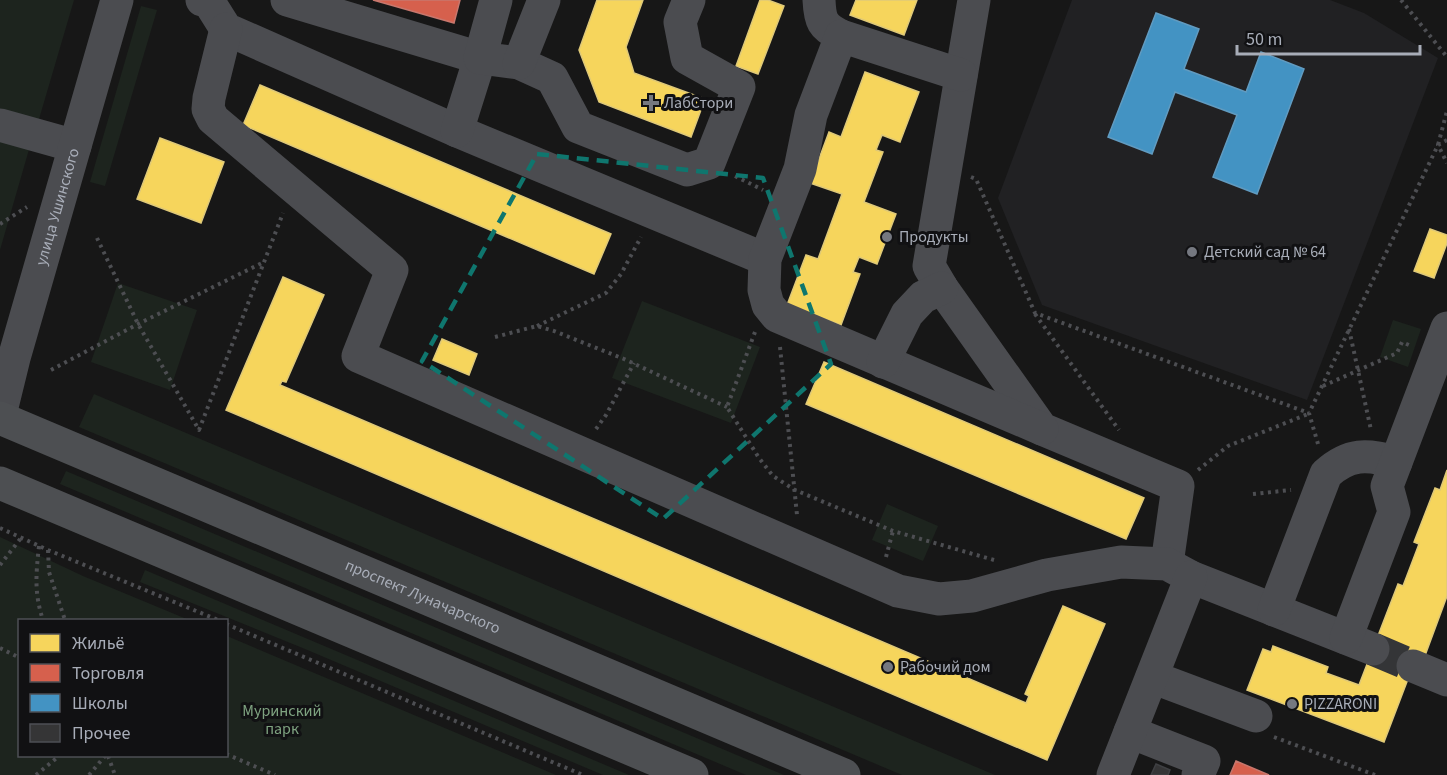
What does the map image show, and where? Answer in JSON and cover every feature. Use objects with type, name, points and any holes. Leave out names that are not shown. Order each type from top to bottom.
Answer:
[{"type":"main road","name":"проспект Луначарского","points":[[0,416],[844,775]]},
{"type":"main road","points":[[0,483],[692,775]]},
{"type":"street","name":"улица Ушинского","points":[[0,416],[14,358],[117,0]]},
{"type":"street","points":[[287,0],[480,58],[519,63],[552,78],[578,128],[687,170],[709,163],[742,78],[687,58],[680,22],[689,0]]},
{"type":"street","points":[[457,131],[496,0]]},
{"type":"street","points":[[519,63],[544,0]]},
{"type":"street","points":[[819,0],[820,15],[826,28],[841,36],[961,75]]},
{"type":"street","points":[[974,0],[929,266],[942,288],[1042,429]]},
{"type":"street","points":[[765,259],[457,131],[214,8],[208,98],[208,109],[213,119],[392,270],[358,356],[898,591],[939,599],[972,597],[1047,575],[1121,562],[1179,570],[1360,643],[1394,512],[1387,486],[1386,459],[1442,342]]},
{"type":"street","points":[[841,36],[811,115],[800,169],[765,259],[764,290],[772,310],[883,362],[1178,486],[1179,570],[1152,677],[1113,775]]},
{"type":"street","points":[[0,125],[75,146]]},
{"type":"street","points":[[883,362],[907,314],[923,297],[942,288]]},
{"type":"street","points":[[1274,609],[1321,486],[1339,462],[1356,457],[1386,459]]},
{"type":"street","points":[[1413,666],[1447,680]]},
{"type":"street","points":[[1152,677],[1256,716]]},
{"type":"street","points":[[1130,732],[1204,761],[1198,775]]},
{"type":"path","points":[[1401,0],[1447,57]]},
{"type":"path","points":[[1253,494],[1321,486],[1309,413],[1438,145],[1447,111]]},
{"type":"path","points":[[1438,145],[1447,140]]},
{"type":"path","points":[[1438,145],[1447,163]]},
{"type":"path","points":[[709,163],[788,202]]},
{"type":"path","points":[[946,164],[976,179],[1035,313],[1132,448],[1135,468]]},
{"type":"path","points":[[97,238],[138,324],[199,429],[293,187]]},
{"type":"path","points":[[0,224],[27,207]]},
{"type":"path","points":[[495,336],[537,326],[606,293],[621,274],[654,212]]},
{"type":"path","points":[[51,370],[138,324],[265,262]]},
{"type":"path","points":[[727,407],[760,318],[772,310],[801,549]]},
{"type":"path","points":[[1035,313],[1309,413]]},
{"type":"path","points":[[537,326],[634,363],[727,407],[773,476],[795,490],[893,531],[1003,562]]},
{"type":"path","points":[[1349,329],[1358,370],[1386,459]]},
{"type":"path","points":[[1322,387],[1397,353],[1402,342],[1442,342]]},
{"type":"path","points":[[579,452],[606,415],[634,363]]},
{"type":"path","points":[[1178,486],[1228,446],[1309,413]]},
{"type":"path","points":[[0,528],[213,619]]},
{"type":"path","points":[[0,565],[21,538]]},
{"type":"path","points":[[39,546],[35,579],[37,603],[42,619]]},
{"type":"path","points":[[48,550],[49,572],[64,619]]},
{"type":"path","points":[[228,625],[583,775]]},
{"type":"path","points":[[0,648],[18,657]]},
{"type":"path","points":[[1256,716],[1262,733],[1375,775]]},
{"type":"path","points":[[228,755],[275,775]]},
{"type":"path","points":[[36,775],[57,757]]},
{"type":"path","points":[[89,775],[105,757]]},
{"type":"path","points":[[106,757],[115,775]]},
{"type":"highlighted area","points":[[537,154],[763,178],[831,364],[663,519],[422,361]]},
{"type":"shaded area","name":"Детский сад № 64","points":[[1072,0],[1330,0],[1364,13],[1438,58],[1307,400],[1042,305],[998,198]]},
{"type":"green space","points":[[0,0],[74,0],[37,126],[0,116]]},
{"type":"green space","points":[[141,6],[157,10],[105,186],[90,182]]},
{"type":"green space","points":[[0,137],[30,146],[0,250]]},
{"type":"green space","points":[[118,283],[197,310],[170,390],[91,362]]},
{"type":"green space","points":[[642,301],[760,347],[731,423],[612,378]]},
{"type":"green space","points":[[1393,320],[1421,329],[1408,367],[1380,357]]},
{"type":"green space","points":[[94,394],[995,775],[902,775],[79,427]]},
{"type":"green space","points":[[66,471],[784,775],[746,775],[60,484]]},
{"type":"green space","points":[[887,504],[938,526],[923,561],[872,540]]},
{"type":"green space","name":"Муринский парк","points":[[0,537],[83,576],[187,619],[18,619],[18,757],[228,757],[228,636],[556,775],[0,775]]},
{"type":"green space","points":[[145,570],[629,775],[603,775],[140,582]]},
{"type":"building: Жильё","points":[[597,0],[643,0],[626,47],[634,73],[705,99],[691,137],[599,102],[579,50]]},
{"type":"building: Жильё","points":[[760,0],[768,0],[784,6],[758,74],[736,66]]},
{"type":"building: Жильё","points":[[856,0],[917,0],[904,35],[850,15]]},
{"type":"building: Жильё","points":[[865,72],[919,92],[900,142],[882,135],[876,150],[883,152],[864,202],[896,214],[877,264],[859,257],[853,272],[860,274],[841,325],[787,305],[806,255],[818,259],[842,194],[810,183],[829,132],[841,137]]},
{"type":"building: Жильё","points":[[260,85],[611,234],[594,274],[243,125]]},
{"type":"building: Жильё","points":[[160,138],[224,162],[201,223],[137,199]]},
{"type":"building: Жильё","points":[[1430,229],[1447,235],[1447,243],[1434,278],[1414,271]]},
{"type":"building: Жильё","points":[[283,277],[324,295],[286,382],[282,381],[280,385],[1026,703],[1029,696],[1025,694],[1063,606],[1105,624],[1047,760],[226,410]]},
{"type":"building: Жильё","points":[[442,339],[477,354],[469,375],[433,360]]},
{"type":"building: Жильё","points":[[824,362],[1144,498],[1126,539],[806,404]]},
{"type":"building: Жильё","points":[[1447,470],[1447,596],[1423,661],[1416,658],[1384,742],[1247,690],[1263,649],[1271,652],[1273,646],[1328,667],[1326,673],[1359,685],[1398,584],[1403,586],[1419,544],[1414,542],[1435,488],[1440,490]]},
{"type":"building: Торговля","points":[[373,0],[460,0],[454,23]]},
{"type":"building: Торговля","points":[[1236,761],[1269,775],[1230,775]]},
{"type":"building: Школы","points":[[1156,13],[1199,29],[1184,69],[1246,92],[1261,52],[1304,69],[1257,194],[1213,177],[1237,115],[1175,92],[1152,154],[1108,137]]},
{"type":"building: Прочее","points":[[1156,764],[1170,770],[1168,775],[1151,775]]},
{"type":"tunnel","points":[[1373,649],[1413,666]]},
{"type":"place","name":"ЛабСтори","points":[[651,103]]},
{"type":"place","name":"Продукты","points":[[887,237]]},
{"type":"place","name":"Детский сад № 64","points":[[1192,252]]},
{"type":"place","name":"Рабочий дом","points":[[888,667]]},
{"type":"place","name":"PIZZARONI","points":[[1292,704]]}]
